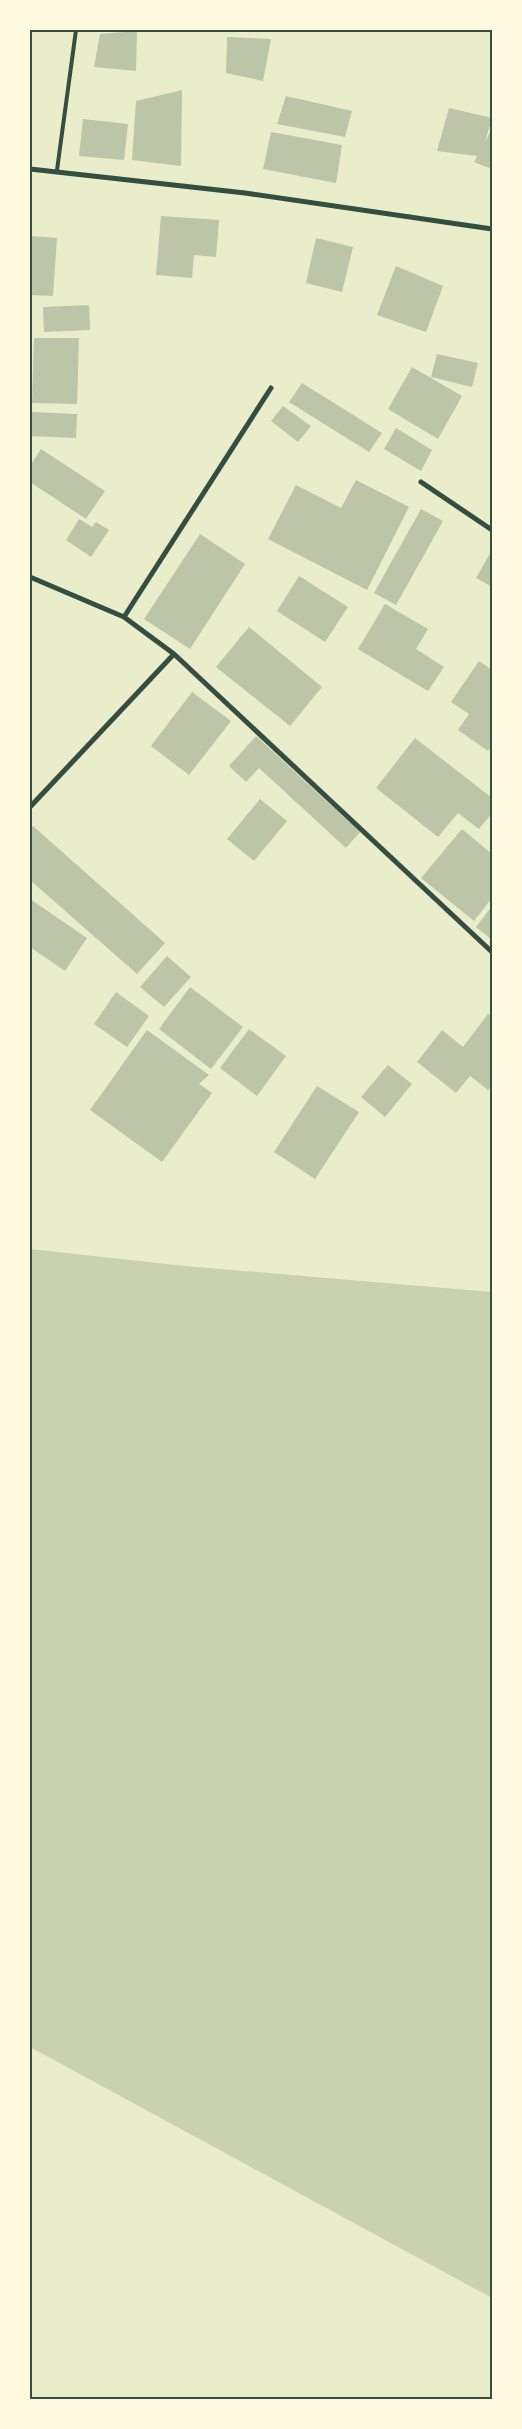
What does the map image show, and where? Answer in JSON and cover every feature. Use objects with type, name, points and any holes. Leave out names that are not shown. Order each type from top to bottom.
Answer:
[{"type":"street","points":[[30,169],[58,170],[245,193],[492,229]]},
{"type":"street","points":[[124,617],[271,388]]},
{"type":"street","points":[[420,482],[492,530]]},
{"type":"street","points":[[30,577],[124,617],[174,654],[492,952]]},
{"type":"street","points":[[30,807],[174,654]]},
{"type":"lane","points":[[58,170],[76,30]]},
{"type":"green space","points":[[30,1249],[185,1266],[492,1292],[492,2298],[30,2047]]},
{"type":"building","points":[[137,31],[136,71],[94,67],[100,34]]},
{"type":"building","points":[[227,37],[271,39],[263,81],[226,73]]},
{"type":"building","points":[[182,90],[181,166],[132,160],[136,101]]},
{"type":"building","points":[[286,96],[352,111],[345,137],[277,124]]},
{"type":"building","points":[[449,108],[492,118],[485,142],[490,132],[492,132],[492,169],[474,162],[477,156],[437,151]]},
{"type":"building","points":[[83,119],[128,124],[124,160],[79,156]]},
{"type":"building","points":[[271,132],[342,145],[336,183],[263,169]]},
{"type":"building","points":[[161,216],[219,220],[216,257],[194,255],[192,278],[156,275]]},
{"type":"building","points":[[30,236],[57,238],[53,296],[30,295]]},
{"type":"building","points":[[316,238],[353,247],[342,292],[306,283]]},
{"type":"building","points":[[396,266],[443,286],[426,332],[377,315]]},
{"type":"building","points":[[89,305],[90,330],[44,332],[43,307]]},
{"type":"building","points":[[34,338],[79,338],[77,404],[32,403]]},
{"type":"building","points":[[437,354],[478,363],[472,387],[431,377]]},
{"type":"building","points":[[412,367],[462,396],[438,439],[388,409]]},
{"type":"building","points":[[302,383],[382,433],[369,452],[289,402]]},
{"type":"building","points":[[283,406],[311,426],[298,442],[271,421]]},
{"type":"building","points":[[31,412],[77,414],[76,438],[30,436]]},
{"type":"building","points":[[396,428],[432,450],[421,471],[384,449]]},
{"type":"building","points":[[41,449],[105,491],[86,519],[30,482],[30,466]]},
{"type":"building","points":[[356,480],[409,507],[367,590],[268,539],[296,485],[341,508]]},
{"type":"building","points":[[421,509],[443,521],[396,605],[374,593]]},
{"type":"building","points":[[79,519],[92,527],[96,522],[109,530],[91,557],[66,540]]},
{"type":"building","points":[[200,534],[245,564],[190,649],[144,619]]},
{"type":"building","points":[[492,550],[492,587],[476,578]]},
{"type":"building","points":[[299,576],[348,607],[325,642],[277,611]]},
{"type":"building","points":[[385,604],[428,629],[416,649],[444,667],[428,691],[358,649]]},
{"type":"building","points":[[249,627],[322,687],[290,726],[216,667]]},
{"type":"building","points":[[479,661],[492,670],[492,745],[488,751],[458,730],[469,714],[451,702]]},
{"type":"building","points":[[192,692],[231,721],[189,775],[151,746]]},
{"type":"building","points":[[256,736],[360,832],[346,848],[259,768],[246,782],[229,766]]},
{"type":"building","points":[[415,738],[492,798],[492,813],[479,829],[458,813],[438,837],[376,788]]},
{"type":"building","points":[[260,799],[287,821],[254,861],[227,839]]},
{"type":"building","points":[[33,826],[165,943],[137,974],[30,880],[30,829]]},
{"type":"building","points":[[462,829],[492,854],[492,898],[474,921],[421,878]]},
{"type":"building","points":[[30,899],[87,938],[65,971],[30,947]]},
{"type":"building","points":[[492,906],[492,940],[476,927]]},
{"type":"building","points":[[167,956],[191,977],[164,1007],[140,987]]},
{"type":"building","points":[[190,987],[243,1027],[211,1069],[159,1029]]},
{"type":"building","points":[[116,992],[149,1016],[127,1047],[94,1024]]},
{"type":"building","points":[[488,1014],[492,1017],[492,1085],[488,1090],[470,1076],[456,1093],[417,1062],[442,1030],[463,1047]]},
{"type":"building","points":[[249,1029],[286,1056],[257,1096],[220,1068]]},
{"type":"building","points":[[147,1030],[209,1075],[199,1084],[212,1093],[162,1162],[90,1110]]},
{"type":"building","points":[[388,1065],[412,1084],[385,1117],[361,1097]]},
{"type":"building","points":[[317,1086],[359,1112],[315,1179],[274,1152]]}]
